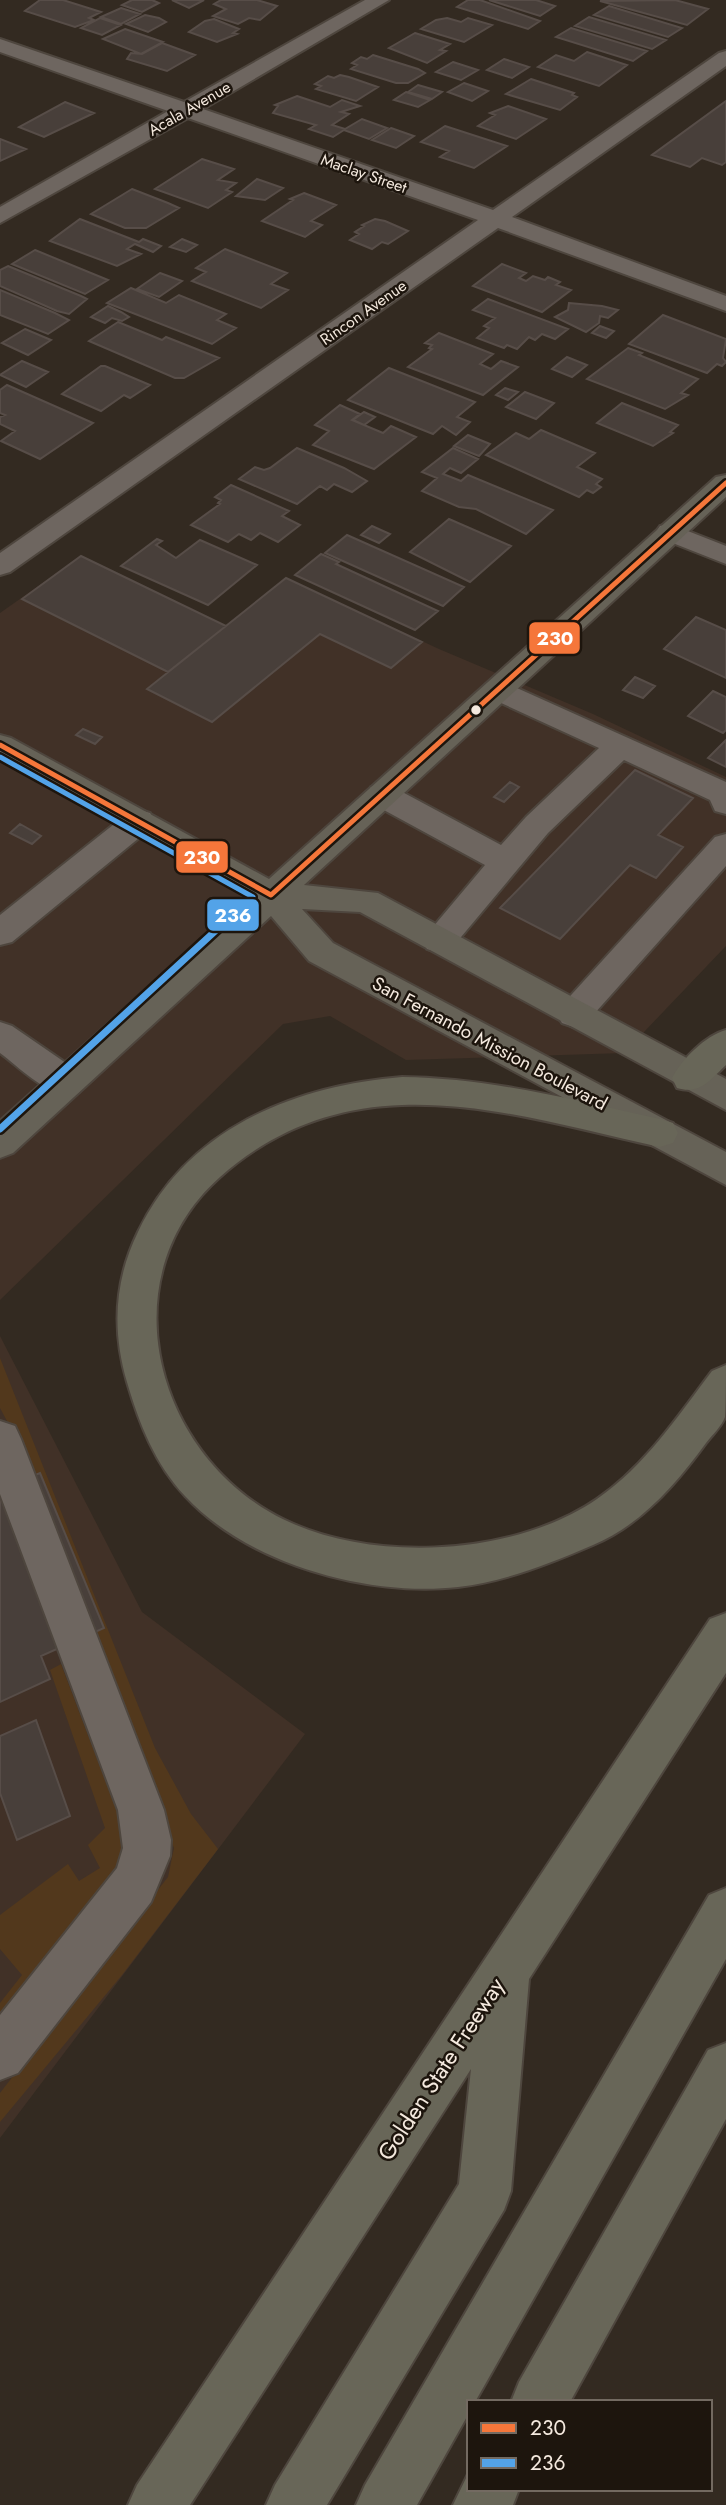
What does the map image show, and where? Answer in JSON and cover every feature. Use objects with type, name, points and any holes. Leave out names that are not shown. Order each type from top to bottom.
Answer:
[{"type":"highway","points":[[690,1077],[726,1043]]},
{"type":"highway","points":[[660,1133],[485,1096],[423,1091],[368,1093],[324,1102],[278,1120],[231,1146],[195,1177],[167,1212],[148,1249],[136,1289],[135,1326],[142,1370],[153,1411],[179,1456],[210,1492],[249,1523],[302,1550],[360,1566],[427,1570],[482,1566],[542,1548],[594,1525],[639,1492],[680,1446],[726,1383]]},
{"type":"highway","name":"Golden State Freeway","points":[[157,2505],[726,1634]]},
{"type":"highway","points":[[385,2505],[726,1912]]},
{"type":"highway","points":[[295,2505],[485,2191],[506,1970]]},
{"type":"highway","points":[[540,2400],[726,2068]]},
{"type":"main road","points":[[0,1143],[726,483]]},
{"type":"main road","name":"San Fernando Mission Boulevard","points":[[0,744],[271,895],[321,952],[726,1170]]},
{"type":"main road","name":"San Fernando Mission Boulevard","points":[[271,895],[366,901],[726,1096]]},
{"type":"street","name":"Acala Avenue","points":[[0,216],[379,0]]},
{"type":"street","name":"Maclay Street","points":[[0,46],[496,219],[726,304]]},
{"type":"street","name":"Rincon Avenue","points":[[0,566],[726,57]]},
{"type":"street","points":[[670,532],[726,556]]},
{"type":"street","points":[[499,690],[724,793],[726,803]]},
{"type":"street","points":[[439,940],[537,825],[621,745]]},
{"type":"street","points":[[382,795],[506,862]]},
{"type":"street","points":[[0,933],[139,821]]},
{"type":"street","points":[[574,1014],[726,845]]},
{"type":"street","points":[[0,1035],[66,1082]]},
{"type":"street","points":[[0,1439],[136,1797],[148,1837],[148,1860],[134,1885],[0,2054]]},
{"type":"shaded area","points":[[81,556],[225,626],[286,578],[439,649],[593,714],[726,777],[726,946],[624,1053],[406,1060],[330,1016],[283,1024],[0,1300],[0,613]]},
{"type":"shaded area","points":[[0,1336],[142,1612],[305,1734],[0,2138]]},
{"type":"shaded area","points":[[0,1358],[155,1748],[191,1814],[218,1849],[122,1975],[0,2122],[0,2093],[168,1877],[174,1848],[14,1434],[0,1408]]},
{"type":"shaded area","points":[[61,1664],[127,1838],[123,1862],[0,2029],[0,2003],[22,1975],[0,1949],[0,1915],[68,1864],[79,1881],[100,1868],[88,1845],[105,1828],[50,1670]]},
{"type":"building","points":[[40,0],[63,0],[101,12],[89,18],[94,20],[75,27],[25,11]]},
{"type":"building","points":[[132,0],[152,0],[159,3],[142,12],[122,5]]},
{"type":"building","points":[[172,0],[204,0],[189,8]]},
{"type":"building","points":[[221,0],[257,0],[277,6],[260,20],[249,18],[238,24],[213,16],[226,9],[214,4]]},
{"type":"building","points":[[468,0],[480,0],[540,21],[528,29],[457,7]]},
{"type":"building","points":[[489,0],[536,0],[555,6],[540,16]]},
{"type":"building","points":[[675,0],[708,9],[687,25],[600,1]]},
{"type":"building","points":[[609,6],[682,28],[668,37],[594,15]]},
{"type":"building","points":[[121,8],[140,14],[121,24],[101,17]]},
{"type":"building","points":[[145,15],[166,22],[148,32],[126,24]]},
{"type":"building","points":[[589,17],[666,40],[652,49],[575,26]]},
{"type":"building","points":[[100,18],[121,25],[102,35],[81,28]]},
{"type":"building","points":[[447,18],[461,22],[468,18],[492,25],[464,42],[421,29],[436,20]]},
{"type":"building","points":[[214,19],[239,29],[233,33],[237,34],[217,42],[189,32],[205,21]]},
{"type":"building","points":[[571,28],[647,51],[633,61],[556,37]]},
{"type":"building","points":[[125,29],[163,42],[141,54],[103,39]]},
{"type":"building","points":[[415,33],[450,44],[440,50],[446,51],[427,63],[389,48]]},
{"type":"building","points":[[162,43],[195,55],[167,71],[127,59],[131,53],[142,54]]},
{"type":"building","points":[[587,52],[627,65],[599,86],[538,67],[556,55],[574,61]]},
{"type":"building","points":[[373,55],[425,73],[408,83],[396,83],[351,69],[357,65],[352,63],[361,57],[367,59]]},
{"type":"building","points":[[504,59],[529,67],[512,78],[487,70]]},
{"type":"building","points":[[453,62],[478,70],[461,80],[436,72]]},
{"type":"building","points":[[340,75],[378,87],[356,101],[316,89],[321,86],[315,84],[328,76],[334,78]]},
{"type":"building","points":[[531,79],[574,93],[572,95],[577,97],[560,110],[506,94]]},
{"type":"building","points":[[464,83],[488,91],[472,101],[448,92]]},
{"type":"building","points":[[418,85],[442,92],[432,99],[408,92]]},
{"type":"building","points":[[406,92],[430,100],[418,107],[394,100]]},
{"type":"building","points":[[297,96],[330,107],[342,100],[360,106],[341,112],[349,114],[332,125],[345,129],[362,119],[387,128],[369,139],[344,130],[333,137],[309,129],[316,125],[273,113],[278,106],[275,105]]},
{"type":"building","points":[[726,101],[726,162],[722,165],[702,158],[690,167],[652,155]]},
{"type":"building","points":[[65,102],[94,113],[44,137],[19,127]]},
{"type":"building","points":[[508,106],[546,119],[516,139],[478,126],[495,115],[490,113]]},
{"type":"building","points":[[445,126],[507,146],[474,168],[440,157],[449,151],[421,142]]},
{"type":"building","points":[[391,128],[414,136],[396,148],[372,140]]},
{"type":"building","points":[[0,139],[26,149],[0,161]]},
{"type":"building","points":[[202,159],[234,169],[218,180],[236,183],[226,190],[232,192],[208,208],[155,189]]},
{"type":"building","points":[[257,179],[283,188],[265,200],[236,196]]},
{"type":"building","points":[[132,189],[179,208],[146,228],[125,228],[91,214]]},
{"type":"building","points":[[304,193],[336,205],[311,221],[322,225],[305,237],[262,221],[293,200],[290,199]]},
{"type":"building","points":[[80,219],[139,242],[143,239],[161,246],[153,252],[135,244],[127,249],[141,254],[117,266],[50,241]]},
{"type":"building","points":[[375,219],[408,231],[388,244],[382,242],[372,249],[350,240],[359,234],[355,232],[364,226],[362,225]]},
{"type":"building","points":[[182,239],[197,245],[186,252],[170,247]]},
{"type":"building","points":[[225,249],[287,273],[271,284],[288,290],[261,308],[192,281],[206,272],[196,268]]},
{"type":"building","points":[[35,250],[108,280],[85,294],[12,264]]},
{"type":"building","points":[[502,264],[526,273],[519,278],[526,281],[533,276],[545,280],[548,277],[560,282],[556,285],[571,290],[542,312],[473,286]]},
{"type":"building","points":[[8,266],[87,299],[69,314],[57,311],[0,286],[0,270]]},
{"type":"building","points":[[160,273],[182,281],[159,297],[137,289]]},
{"type":"building","points":[[131,288],[166,303],[179,295],[226,314],[217,320],[236,328],[212,344],[107,303]]},
{"type":"building","points":[[0,290],[69,320],[48,334],[0,315]]},
{"type":"building","points":[[488,299],[568,329],[555,339],[542,334],[535,340],[529,337],[517,349],[507,345],[504,348],[477,338],[489,328],[484,326],[495,318],[473,310]]},
{"type":"building","points":[[569,303],[618,310],[608,318],[600,316],[599,323],[586,332],[555,317],[568,310]]},
{"type":"building","points":[[108,306],[129,317],[122,321],[112,318],[105,323],[91,317]]},
{"type":"building","points":[[663,315],[726,339],[723,358],[726,362],[722,366],[717,364],[707,373],[629,344]]},
{"type":"building","points":[[118,322],[162,340],[166,337],[219,358],[184,378],[175,378],[89,341]]},
{"type":"building","points":[[600,326],[614,331],[606,338],[592,333]]},
{"type":"building","points":[[25,329],[51,340],[28,355],[2,343]]},
{"type":"building","points":[[439,333],[493,354],[480,364],[491,369],[501,361],[518,367],[483,395],[408,367],[432,349],[429,348],[432,345],[425,343]]},
{"type":"building","points":[[628,348],[698,379],[681,393],[688,395],[665,409],[587,379]]},
{"type":"building","points":[[567,357],[587,365],[572,377],[552,369]]},
{"type":"building","points":[[22,361],[48,372],[26,387],[0,375]]},
{"type":"building","points":[[101,366],[150,385],[130,398],[124,395],[101,411],[62,394]]},
{"type":"building","points":[[389,368],[475,402],[457,417],[470,422],[456,435],[442,426],[433,434],[348,400]]},
{"type":"building","points":[[7,385],[93,423],[40,459],[1,441],[15,431],[0,424],[0,417],[5,415],[0,413],[0,390]]},
{"type":"building","points":[[505,388],[518,392],[508,400],[496,395]]},
{"type":"building","points":[[525,392],[554,403],[536,419],[506,407]]},
{"type":"building","points":[[622,403],[678,425],[670,432],[673,433],[653,446],[597,423]]},
{"type":"building","points":[[340,405],[360,414],[352,420],[383,433],[391,426],[416,437],[374,469],[313,445],[329,431],[315,425]]},
{"type":"building","points":[[364,412],[375,417],[364,425],[353,420]]},
{"type":"building","points":[[541,430],[595,453],[577,467],[602,479],[596,484],[601,487],[593,493],[587,490],[579,497],[486,455],[516,433],[529,439]]},
{"type":"building","points":[[468,435],[490,444],[479,456],[454,446]]},
{"type":"building","points":[[297,448],[367,481],[352,492],[334,484],[327,490],[320,486],[297,504],[239,479],[255,467],[264,470],[270,468]]},
{"type":"building","points":[[453,448],[478,459],[461,473],[450,468],[443,474],[461,481],[468,475],[553,510],[526,534],[476,509],[459,507],[422,491],[437,478],[422,472]]},
{"type":"building","points":[[231,485],[289,511],[282,516],[300,525],[278,542],[260,533],[251,540],[239,534],[228,542],[191,525],[220,504],[218,503],[221,500],[215,497]]},
{"type":"building","points":[[449,519],[511,546],[470,582],[410,552]]},
{"type":"building","points":[[372,526],[390,534],[379,543],[361,535]]},
{"type":"building","points":[[347,535],[464,587],[443,606],[325,553]]},
{"type":"building","points":[[157,539],[162,541],[156,545],[176,558],[200,540],[257,565],[208,605],[121,566]]},
{"type":"building","points":[[321,554],[339,562],[336,564],[438,611],[415,630],[295,575]]},
{"type":"building","points":[[81,556],[226,626],[168,672],[22,599]]},
{"type":"building","points":[[286,578],[422,642],[391,668],[320,634],[212,722],[147,689]]},
{"type":"building","points":[[696,617],[726,630],[726,678],[664,649]]},
{"type":"building","points":[[635,677],[655,686],[643,698],[623,690]]},
{"type":"building","points":[[713,691],[726,697],[726,730],[723,733],[688,716]]},
{"type":"building","points":[[83,729],[102,737],[95,744],[76,735]]},
{"type":"building","points":[[726,740],[726,767],[708,758]]},
{"type":"building","points":[[635,770],[693,798],[658,835],[683,847],[656,878],[630,865],[560,939],[500,908]]},
{"type":"building","points":[[510,782],[519,787],[504,802],[494,797]]},
{"type":"building","points":[[20,824],[41,836],[32,844],[10,833]]},
{"type":"building","points":[[40,1473],[104,1628],[41,1656],[50,1679],[0,1702],[0,1489]]},
{"type":"building","points":[[36,1720],[70,1816],[17,1840],[0,1793],[0,1736]]},
{"type":"transit line","name":"230","points":[[0,745],[271,895],[726,483]]},
{"type":"transit line","name":"236","points":[[0,757],[253,897],[0,1129]]}]
